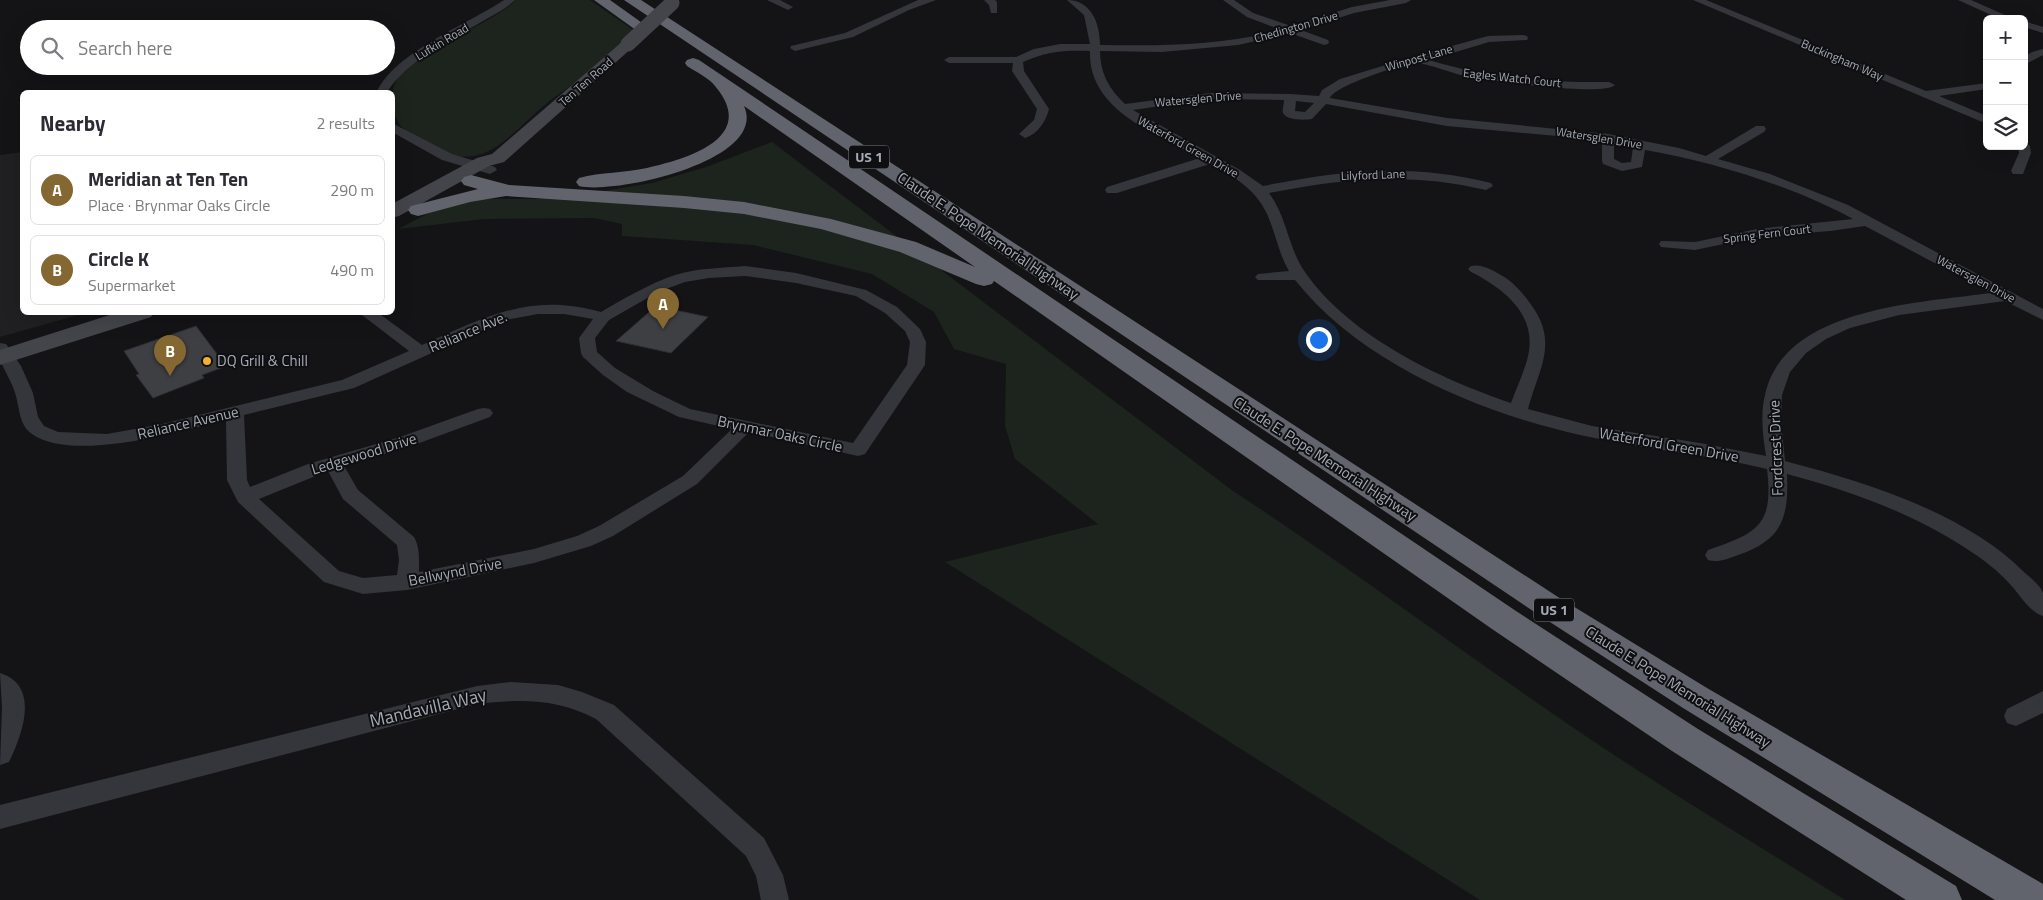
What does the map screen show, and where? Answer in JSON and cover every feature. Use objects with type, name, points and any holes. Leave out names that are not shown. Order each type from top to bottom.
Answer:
[{"type":"highway","points":[[601,0],[658,39]]},
{"type":"highway","name":"Claude E. Pope Memorial Highway","points":[[631,0],[1547,605],[1695,698],[2032,900]]},
{"type":"highway","name":"Claude E. Pope Memorial Highway","points":[[680,54],[1504,620],[1686,740],[1942,900]]},
{"type":"highway","points":[[479,170],[538,180],[595,182],[650,174],[693,161],[714,150],[726,141],[736,129],[739,119],[737,110],[722,84]]},
{"type":"highway","points":[[479,170],[508,191]]},
{"type":"highway","points":[[418,210],[469,196],[508,191],[684,202],[744,208],[824,223],[908,247],[954,266],[1056,314]]},
{"type":"main road","name":"Ten Ten Road","points":[[395,220],[418,210],[479,170],[628,44],[674,2]]},
{"type":"main road","name":"Ten Ten Road","points":[[395,211],[479,170]]},
{"type":"main road","points":[[1,352],[104,315]]},
{"type":"main road","points":[[1,352],[132,315]]},
{"type":"street","name":"Lufkin Road","points":[[395,75],[415,58],[492,14],[510,0]]},
{"type":"street","points":[[772,0],[788,7]]},
{"type":"street","points":[[902,0],[914,3]]},
{"type":"street","points":[[795,48],[849,35],[866,28],[901,8],[931,0]]},
{"type":"street","points":[[989,0],[994,4],[994,10]]},
{"type":"street","points":[[1060,0],[1079,15],[1088,18]]},
{"type":"street","name":"Waterford Green Drive","points":[[1072,0],[1090,14],[1088,18],[1094,29],[1095,61],[1099,80],[1122,108],[1237,174],[1260,191],[1276,215],[1298,275],[1321,301],[1344,322],[1387,352],[1468,393],[1518,411],[1591,432],[1777,464],[1832,480],[1879,497],[1928,518],[1974,543],[2018,578],[2043,608]]},
{"type":"street","points":[[1228,0],[1250,15],[1324,42]]},
{"type":"street","name":"Chedington Drive","points":[[1096,47],[1162,49],[1209,46],[1253,40],[1338,14],[1406,0]]},
{"type":"street","name":"Buckingham Way","points":[[1698,0],[1983,118]]},
{"type":"street","points":[[1963,0],[2000,15]]},
{"type":"street","points":[[2028,25],[2043,30]]},
{"type":"street","name":"Winpost Lane","points":[[1290,97],[1288,112],[1298,116],[1312,114],[1323,100],[1326,92],[1344,80],[1488,39],[1523,38]]},
{"type":"street","points":[[949,60],[1018,60],[1047,49],[1096,47]]},
{"type":"street","points":[[2027,60],[2043,52]]},
{"type":"street","name":"Eagles Watch Court","points":[[1416,59],[1455,72],[1494,79],[1590,86],[1609,85]]},
{"type":"street","points":[[1018,60],[1018,71],[1043,109],[1040,121],[1025,134]]},
{"type":"street","name":"Lufkin Road","points":[[383,90],[395,75]]},
{"type":"street","points":[[1925,94],[1983,87]]},
{"type":"street","name":"Watersglen Drive","points":[[1122,108],[1210,96],[1290,97],[1323,100],[1447,122],[1564,132],[1640,144],[1709,160],[1786,184],[1868,221],[2043,315]]},
{"type":"street","points":[[395,129],[424,146],[479,170]]},
{"type":"street","points":[[1709,160],[1760,129]]},
{"type":"street","points":[[1608,138],[1608,161],[1620,167],[1629,167],[1637,164],[1640,144]]},
{"type":"street","points":[[395,140],[412,151],[479,170]]},
{"type":"street","points":[[2018,171],[2025,150]]},
{"type":"street","points":[[1112,190],[1211,159]]},
{"type":"street","name":"Lilyford Lane","points":[[1260,191],[1330,177],[1371,174],[1444,176],[1486,186]]},
{"type":"street","name":"Spring Fern Court","points":[[1666,244],[1694,246],[1757,233],[1830,227],[1868,221]]},
{"type":"street","points":[[1476,269],[1501,282],[1517,297],[1535,328],[1538,344],[1518,411]]},
{"type":"street","name":"Brynmar Oaks Circle","points":[[744,271],[796,278],[862,293],[890,310],[912,329],[918,342],[916,365],[858,450],[744,427],[685,413],[662,404],[604,368],[588,353],[587,338],[603,317],[653,289],[680,278],[710,273],[744,271]]},
{"type":"street","points":[[1263,277],[1298,275]]},
{"type":"street","name":"Fordcrest Drive","points":[[1715,555],[1747,544],[1764,533],[1776,513],[1778,502],[1777,464],[1772,431],[1771,404],[1776,382],[1787,364],[1801,349],[1828,332],[1873,317],[2008,296]]},
{"type":"street","name":"Reliance Ave.","points":[[421,352],[499,317],[522,311],[552,308],[572,310],[603,317]]},
{"type":"street","points":[[370,315],[421,352]]},
{"type":"street","name":"Reliance Avenue","points":[[1,352],[24,393],[29,418],[38,430],[55,437],[88,441],[107,440],[162,430],[348,384],[421,352]]},
{"type":"street","name":"Bellwynd Drive","points":[[235,412],[237,480],[245,497],[332,577],[363,586],[407,582],[534,556],[584,541],[606,531],[690,480],[713,460],[744,427]]},
{"type":"street","name":"Ledgewood Drive","points":[[245,497],[315,468],[334,464],[453,426],[484,413]]},
{"type":"street","points":[[334,464],[350,494],[407,542],[409,560],[407,582]]},
{"type":"street","points":[[0,682],[10,692],[14,706],[12,724],[0,755]]},
{"type":"street","name":"Mandavilla Way","points":[[0,817],[477,695],[506,692],[562,694],[585,701],[605,712],[755,847],[769,875],[775,900]]},
{"type":"street","points":[[2016,716],[2043,701]]},
{"type":"shaded area","points":[[516,0],[590,0],[635,31],[606,58],[547,103],[508,138],[491,150],[482,154],[458,157],[442,152],[410,134],[400,125],[395,115],[395,90],[393,90],[399,76],[410,64],[424,54],[503,10]]},
{"type":"shaded area","points":[[772,142],[1233,491],[1324,552],[1502,679],[1593,741],[1845,900],[1480,900],[945,562],[1098,524],[1015,459],[1005,426],[1006,364],[954,349],[934,312],[872,274],[753,245],[622,236],[622,224],[594,218],[484,219],[398,229],[431,212],[476,199],[536,199],[652,183],[706,167]]},
{"type":"shaded area","points":[[20,152],[20,315],[78,315],[0,337],[0,155]]},
{"type":"building","points":[[656,306],[708,317],[671,353],[616,341]]},
{"type":"building","points":[[196,326],[226,366],[202,375],[204,378],[153,398],[136,375],[139,374],[124,351]]},
{"type":"place","name":"Meridian at Ten Ten","points":[[663,329]]},
{"type":"place","name":"DQ Grill & Chill","points":[[207,361]]},
{"type":"place","name":"Circle K","points":[[170,376]]}]
